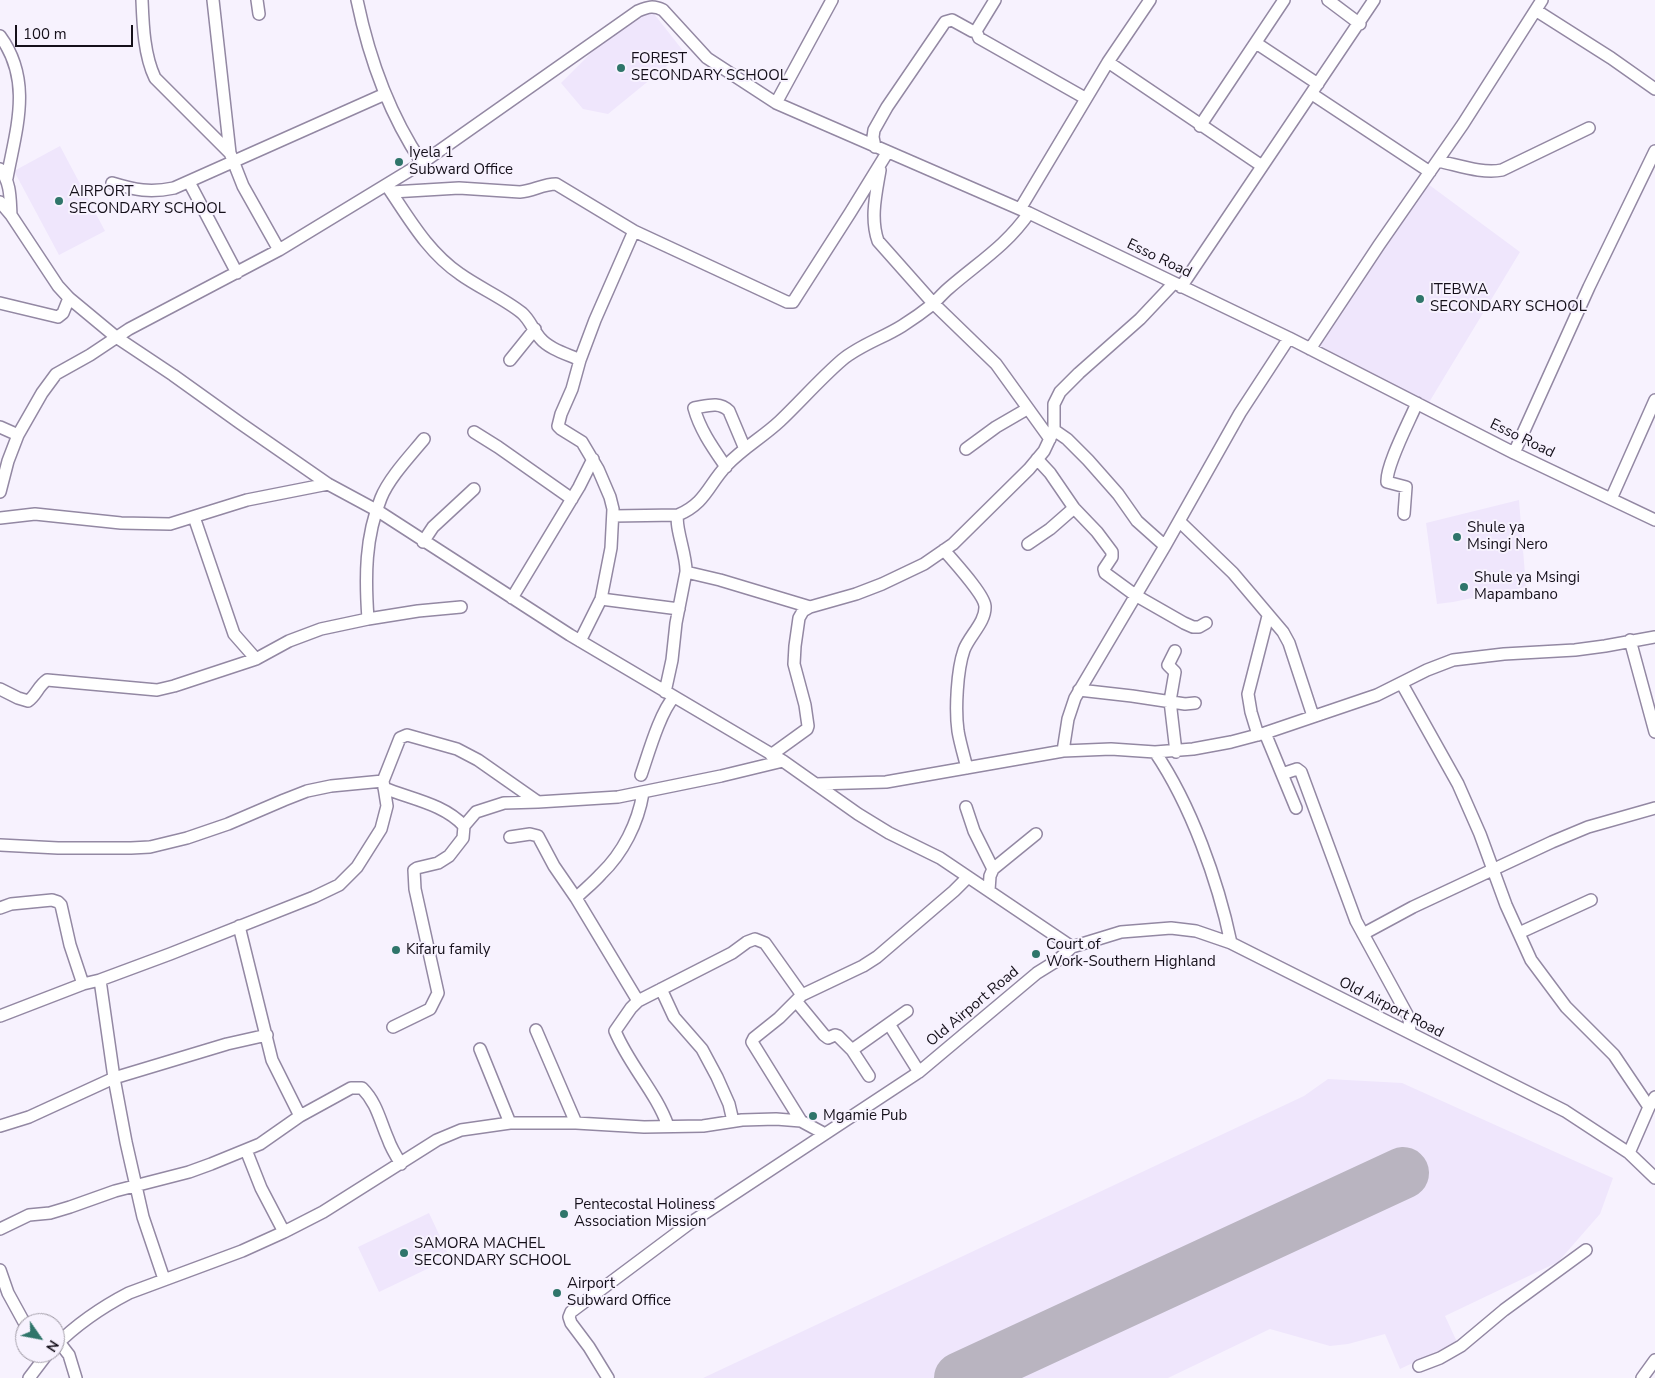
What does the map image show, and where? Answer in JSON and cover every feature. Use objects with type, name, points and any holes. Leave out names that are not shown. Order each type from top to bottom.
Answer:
[{"type":"street","points":[[142,0],[143,22],[149,60],[155,78],[231,158]]},
{"type":"street","points":[[213,0],[231,158],[243,186],[279,250]]},
{"type":"street","points":[[257,0],[259,14]]},
{"type":"street","points":[[357,0],[371,54],[385,94],[408,143],[422,163]]},
{"type":"street","points":[[776,103],[832,0]]},
{"type":"street","points":[[976,31],[995,0]]},
{"type":"street","points":[[613,516],[678,515],[695,506],[713,486],[726,466],[776,425],[844,359],[896,330],[933,303],[947,289],[1002,245],[1014,233],[1085,98],[1150,0]]},
{"type":"street","points":[[1200,126],[1284,0]]},
{"type":"street","points":[[1328,0],[1360,24]]},
{"type":"street","points":[[771,754],[807,729],[808,726],[805,705],[794,664],[799,618],[803,612],[810,607],[856,594],[882,584],[924,564],[968,530],[1037,459],[1052,434],[1054,404],[1060,392],[1178,285],[1360,24],[1374,0]]},
{"type":"street","points":[[0,492],[8,461],[18,435],[50,380],[56,374],[90,355],[129,328],[237,273],[389,188],[638,11],[661,5]]},
{"type":"street","name":"Esso Road","points":[[661,5],[707,58],[776,103],[875,147],[884,158],[1024,211],[1289,338],[1514,452],[1655,520]]},
{"type":"street","points":[[1310,349],[1438,161],[1540,5],[1655,89]]},
{"type":"street","points":[[875,147],[874,130],[887,107],[945,22],[952,20],[972,31],[976,31]]},
{"type":"street","points":[[976,31],[979,38],[1085,98]]},
{"type":"street","points":[[0,36],[7,46],[19,77],[19,113],[3,174],[10,191],[11,215]]},
{"type":"street","points":[[1256,43],[1315,89],[1430,172]]},
{"type":"street","points":[[1108,62],[1200,126],[1262,166]]},
{"type":"street","points":[[112,183],[142,191],[158,192],[174,188],[189,182],[231,158],[385,94]]},
{"type":"street","points":[[1438,161],[1495,172],[1588,128]]},
{"type":"street","points":[[1514,452],[1589,287],[1655,151]]},
{"type":"street","points":[[389,188],[459,188],[520,192],[556,184],[634,231],[787,302],[793,302],[884,158]]},
{"type":"street","points":[[884,158],[873,215],[874,230],[878,241],[933,303],[996,364],[1027,409],[1052,434],[1067,439],[1118,494],[1137,521],[1165,546]]},
{"type":"street","points":[[189,182],[237,273]]},
{"type":"street","points":[[389,188],[430,248],[461,275],[522,313],[540,338],[555,348],[580,360]]},
{"type":"street","points":[[0,202],[11,215],[58,286],[69,298],[116,337],[328,484],[378,511],[423,542],[580,641],[783,761],[889,833],[940,858],[1072,947]]},
{"type":"street","points":[[580,641],[601,599],[611,548],[613,516],[610,497],[593,459],[582,442],[558,426],[595,320],[634,231]]},
{"type":"street","points":[[0,303],[58,317],[63,313],[69,298]]},
{"type":"street","points":[[510,360],[535,329]]},
{"type":"street","points":[[1063,750],[1068,719],[1079,690],[1180,521],[1240,413],[1289,338]]},
{"type":"street","points":[[1611,499],[1655,400]]},
{"type":"street","points":[[1404,514],[1406,487],[1387,482],[1387,477],[1417,403]]},
{"type":"street","points":[[726,466],[706,437],[694,408],[716,404],[725,407],[729,411],[745,449]]},
{"type":"street","points":[[966,449],[996,427],[1027,409]]},
{"type":"street","points":[[0,427],[18,435]]},
{"type":"street","points":[[474,432],[572,499]]},
{"type":"street","points":[[368,619],[366,586],[368,540],[381,498],[424,439]]},
{"type":"street","points":[[512,598],[572,499],[593,459]]},
{"type":"street","points":[[1037,459],[1050,473],[1074,508],[1098,532],[1112,552],[1112,557],[1104,568],[1105,573],[1135,595],[1193,627],[1199,627],[1206,623]]},
{"type":"street","points":[[0,518],[35,514],[156,525],[170,524],[247,500],[328,484]]},
{"type":"street","points":[[423,542],[433,528],[474,489]]},
{"type":"street","points":[[1028,544],[1050,529],[1074,508]]},
{"type":"street","points":[[641,775],[669,695],[679,609],[687,564],[676,520],[678,515]]},
{"type":"street","points":[[194,517],[234,634],[256,660]]},
{"type":"street","points":[[1180,521],[1232,573],[1284,632],[1313,716]]},
{"type":"street","points":[[944,550],[981,595],[985,606],[985,612],[964,649],[960,664],[957,722],[958,733],[968,768]]},
{"type":"street","points":[[686,572],[720,580],[810,607]]},
{"type":"street","points":[[601,599],[679,609]]},
{"type":"street","points":[[0,689],[28,701],[33,698],[41,684],[47,680],[157,690],[256,660],[300,636],[332,626],[418,611],[461,607]]},
{"type":"street","points":[[1268,616],[1248,694],[1251,712],[1282,774],[1296,808]]},
{"type":"street","points":[[816,784],[886,782],[1063,750],[1111,749],[1176,752],[1232,742],[1261,734],[1377,695],[1427,670],[1453,660],[1504,654],[1575,650],[1655,637]]},
{"type":"street","points":[[1630,640],[1655,732]]},
{"type":"street","points":[[1175,651],[1168,664],[1175,672],[1170,701],[1176,752]]},
{"type":"street","points":[[1402,684],[1458,784],[1480,834],[1506,905],[1531,960],[1554,993],[1593,1036],[1614,1055],[1652,1102],[1629,1153]]},
{"type":"street","points":[[1079,690],[1185,704],[1195,703]]},
{"type":"street","points":[[0,1016],[240,926],[314,897],[339,885],[357,867],[381,829],[387,806],[383,784],[400,738],[407,735],[457,749],[478,760],[538,802]]},
{"type":"street","points":[[1156,752],[1187,812],[1216,883],[1231,943]]},
{"type":"street","points":[[393,1026],[430,1009],[438,993],[414,889],[414,870],[449,856],[463,838],[464,826],[476,812],[504,803],[618,798],[783,761]]},
{"type":"street","points":[[1282,774],[1296,769],[1301,772],[1343,888],[1363,934],[1409,1018],[1410,1033]]},
{"type":"street","points":[[0,845],[58,848],[150,847],[187,838],[228,824],[308,792],[342,785],[383,784],[439,808],[456,817],[464,826]]},
{"type":"street","points":[[576,898],[603,873],[624,844],[634,826],[643,793]]},
{"type":"street","points":[[966,808],[974,831],[993,869]]},
{"type":"street","points":[[1363,934],[1492,869],[1552,842],[1588,827],[1655,808]]},
{"type":"street","points":[[510,837],[530,834],[538,836],[554,866],[576,898],[638,1002]]},
{"type":"street","points":[[989,890],[990,876],[993,869],[1036,834]]},
{"type":"street","points":[[801,1121],[752,1042],[754,1038],[780,1018],[799,998],[877,957],[954,892],[968,877]]},
{"type":"street","points":[[0,908],[52,900],[58,902],[61,905],[70,944],[83,984]]},
{"type":"street","points":[[1519,933],[1591,900]]},
{"type":"street","points":[[240,926],[272,1060],[300,1116]]},
{"type":"street","name":"Old Airport Road","points":[[608,1378],[589,1347],[571,1323],[569,1317],[571,1312],[690,1223],[919,1072],[1072,947],[1122,932],[1154,928],[1196,930],[1231,943],[1565,1111],[1629,1153],[1655,1178]]},
{"type":"street","points":[[668,1126],[664,1114],[636,1071],[615,1031],[630,1008],[638,1002],[755,939],[765,943],[824,1035],[828,1038],[835,1035],[838,1036],[852,1050],[869,1076]]},
{"type":"street","points":[[100,980],[114,1078],[143,1217],[164,1278]]},
{"type":"street","points":[[661,989],[674,1017],[706,1056],[729,1104],[733,1121]]},
{"type":"street","points":[[852,1050],[908,1011]]},
{"type":"street","points":[[889,1024],[919,1072]]},
{"type":"street","points":[[536,1030],[576,1123]]},
{"type":"street","points":[[0,1126],[29,1116],[114,1078],[227,1044],[267,1035]]},
{"type":"street","points":[[480,1049],[510,1123]]},
{"type":"street","points":[[0,1229],[29,1215],[70,1207],[107,1194],[189,1172],[246,1150],[260,1144],[300,1116],[352,1088],[362,1088],[369,1095],[378,1111],[400,1164]]},
{"type":"street","points":[[65,1336],[74,1328],[129,1293],[164,1278],[242,1251],[284,1232],[322,1212],[437,1140],[461,1130],[510,1123],[576,1123],[644,1127],[703,1126],[733,1121],[776,1119],[801,1121],[825,1134]]},
{"type":"street","points":[[246,1150],[261,1188],[284,1232]]},
{"type":"street","points":[[1419,1366],[1440,1358],[1460,1346],[1504,1310],[1586,1250]]},
{"type":"street","points":[[0,1270],[3,1287],[18,1313]]},
{"type":"street","points":[[65,1351],[69,1355],[76,1378]]},
{"type":"street","points":[[1642,1378],[1655,1360]]},
{"type":"street","points":[[29,1378],[38,1363]]},
{"type":"shaded area","name":"FOREST SECONDARY SCHOOL","points":[[651,10],[684,52],[608,114],[583,109],[561,83],[597,47]]},
{"type":"shaded area","name":"AIRPORT SECONDARY SCHOOL","points":[[60,146],[105,231],[59,255],[14,171]]},
{"type":"shaded area","name":"ITEBWA SECONDARY SCHOOL","points":[[1428,184],[1520,252],[1428,404],[1316,347]]},
{"type":"shaded area","points":[[1519,500],[1526,587],[1437,604],[1426,523]]},
{"type":"shaded area","points":[[1328,1079],[1402,1083],[1613,1178],[1600,1214],[1558,1262],[1445,1316],[1457,1342],[1400,1369],[1385,1334],[1348,1344],[1330,1346],[1270,1329],[1168,1378],[703,1378],[1304,1096]]},
{"type":"shaded area","name":"SAMORA MACHEL SECONDARY SCHOOL","points":[[429,1213],[450,1258],[379,1292],[358,1247]]},
{"type":"runway","points":[[960,1378],[1403,1173]]},
{"type":"place","name":"FOREST SECONDARY SCHOOL","points":[[621,68]]},
{"type":"place","name":"Iyela 1 Subward Office","points":[[399,162]]},
{"type":"place","name":"AIRPORT SECONDARY SCHOOL","points":[[59,201]]},
{"type":"place","name":"ITEBWA SECONDARY SCHOOL","points":[[1420,299]]},
{"type":"place","name":"Shule ya Msingi Nero","points":[[1457,537]]},
{"type":"place","name":"Shule ya Msingi Mapambano","points":[[1464,587]]},
{"type":"place","name":"Kifaru family","points":[[396,950]]},
{"type":"place","name":"Court of Work-Southern Highland","points":[[1036,954]]},
{"type":"place","name":"Mgamie Pub","points":[[813,1116]]},
{"type":"place","name":"Pentecostal Holiness Association Mission","points":[[564,1214]]},
{"type":"place","name":"SAMORA MACHEL SECONDARY SCHOOL","points":[[404,1253]]},
{"type":"place","name":"Airport Subward Office","points":[[557,1293]]}]
